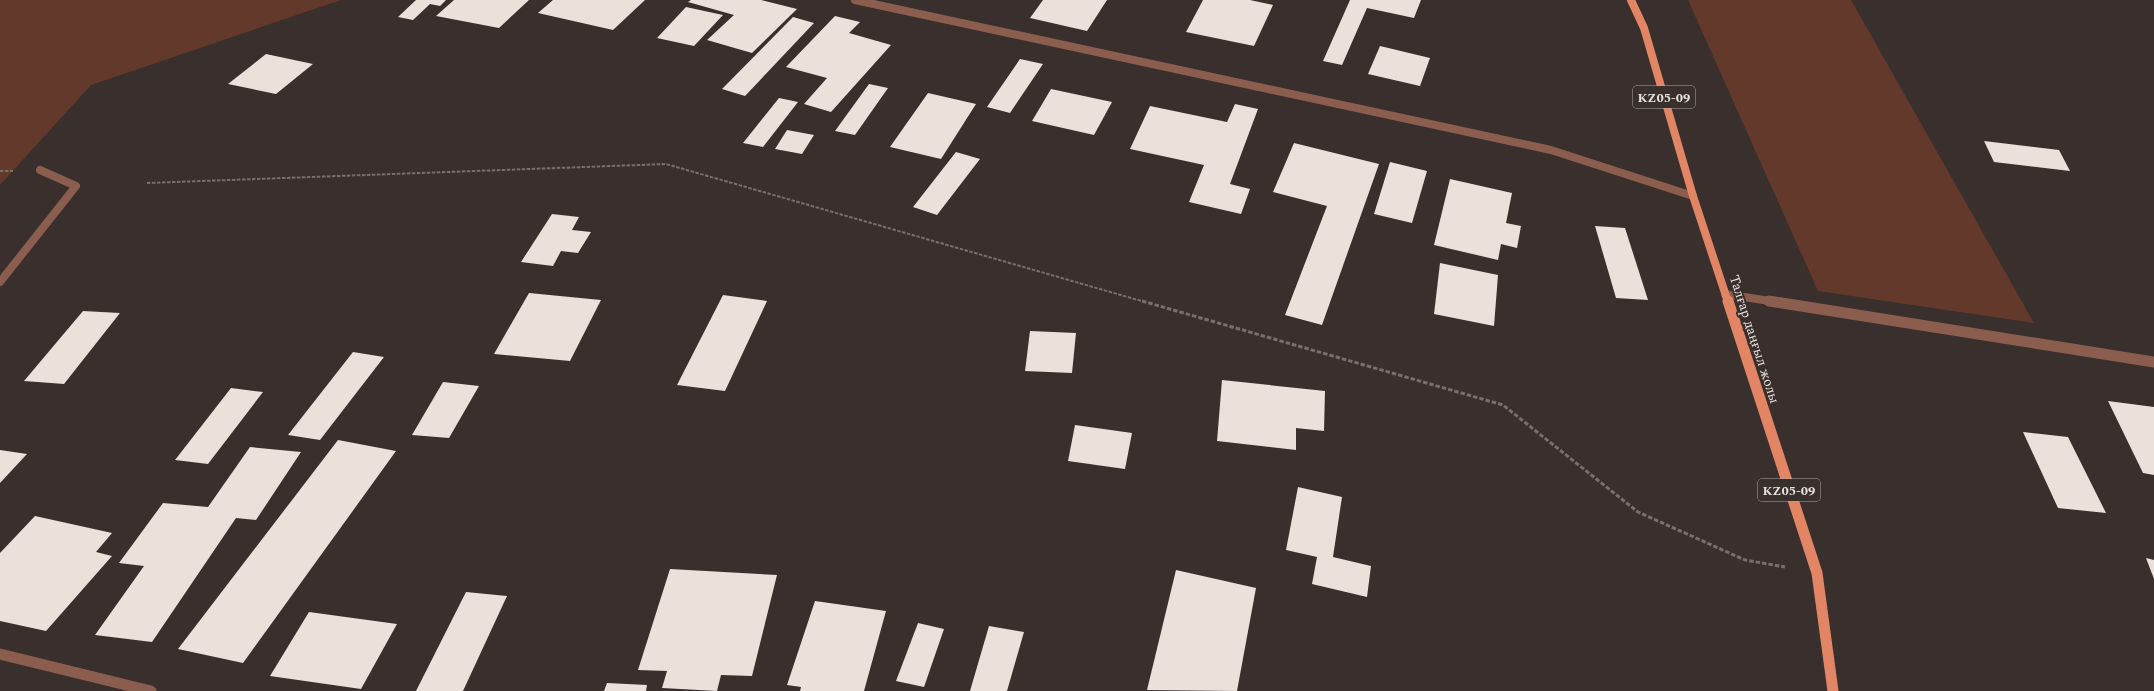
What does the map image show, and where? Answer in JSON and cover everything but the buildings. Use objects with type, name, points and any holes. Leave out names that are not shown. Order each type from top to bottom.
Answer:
[{"type":"main road","name":"Талғар даңғыл жолы","points":[[1631,0],[1644,28],[1693,196],[1817,573],[1833,691]]},
{"type":"street","points":[[855,0],[1551,150],[1693,196]]},
{"type":"street","points":[[0,282],[76,186],[40,170]]},
{"type":"street","points":[[1725,294],[2154,362]]},
{"type":"street","points":[[0,654],[151,691]]},
{"type":"path","points":[[147,183],[666,164],[1503,405],[1638,512],[1745,560],[1817,573]]},
{"type":"shaded area","points":[[0,0],[341,0],[91,85],[0,185]]},
{"type":"shaded area","points":[[1688,0],[1851,0],[2034,323],[1818,291]]}]
